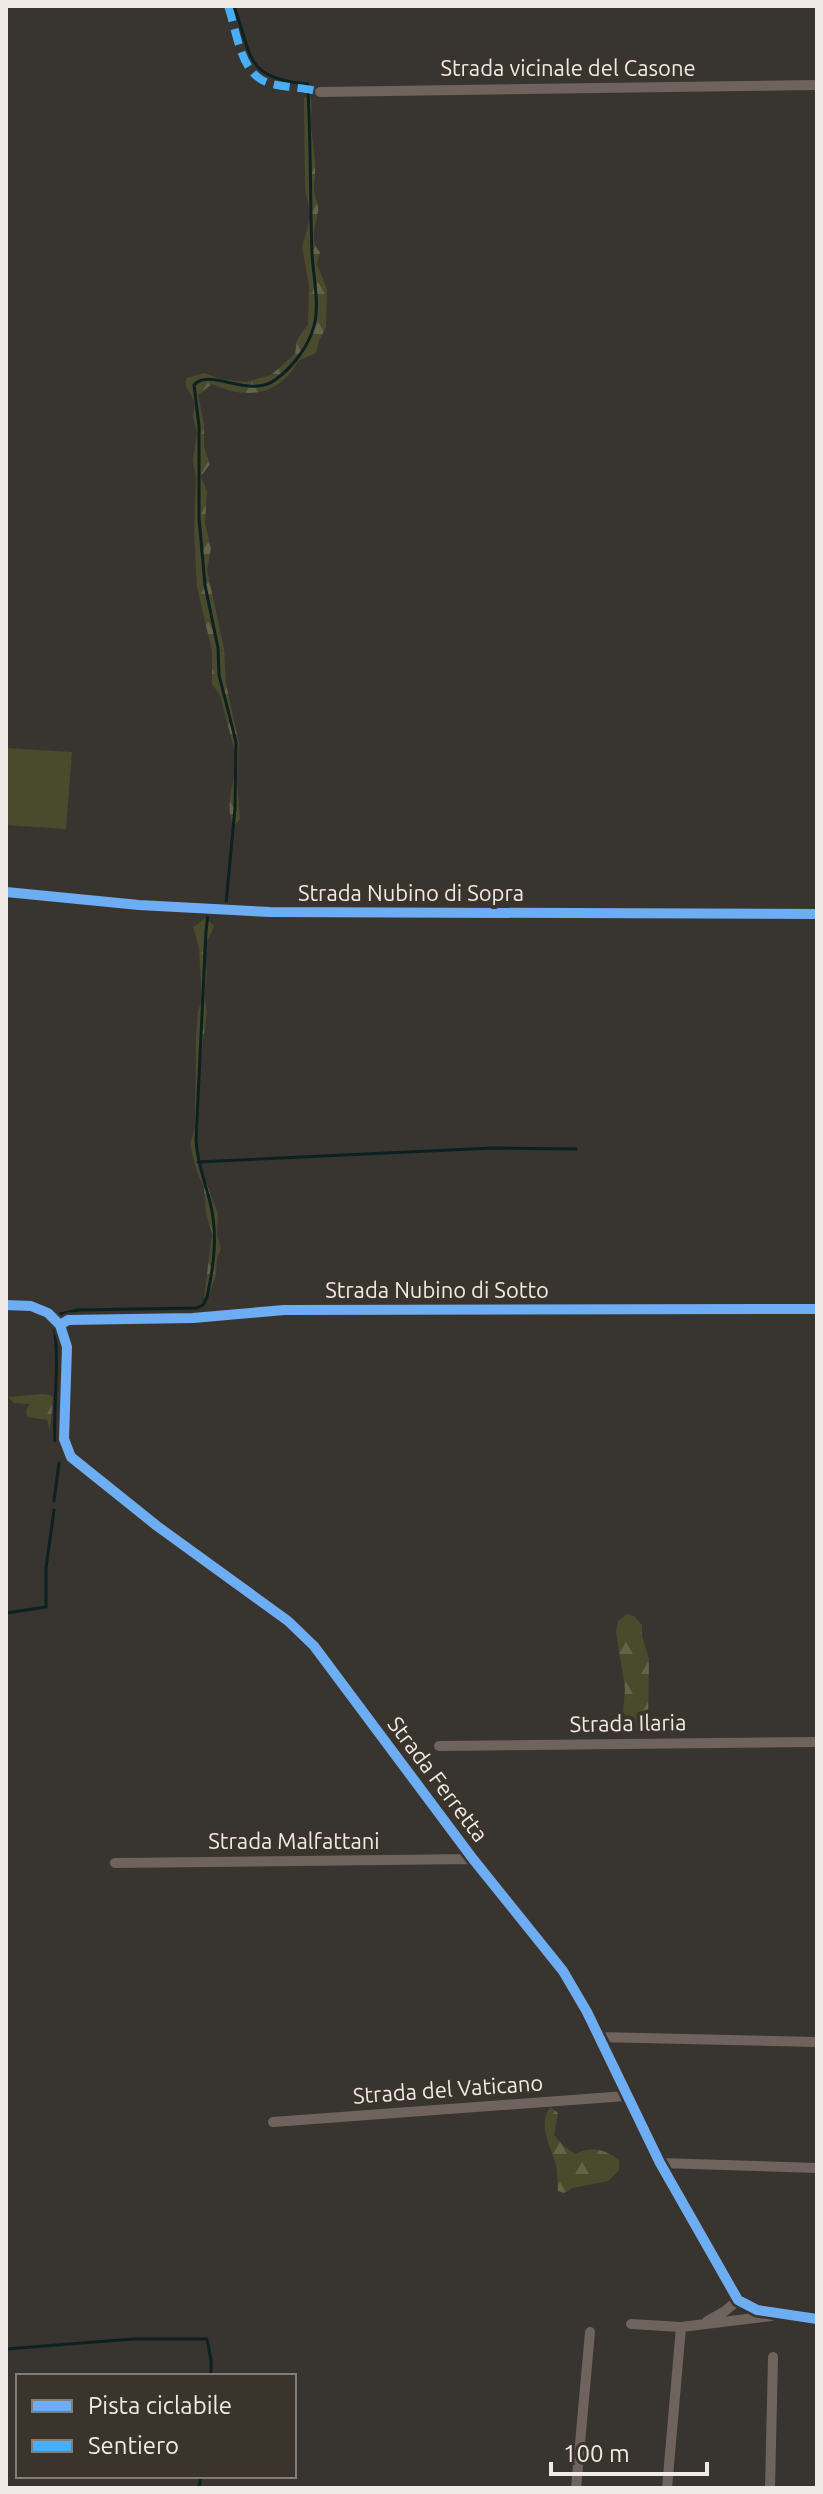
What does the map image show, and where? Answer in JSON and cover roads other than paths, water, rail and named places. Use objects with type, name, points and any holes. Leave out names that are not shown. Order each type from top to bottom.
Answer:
[{"type":"street","name":"Strada vicinale del Casone","points":[[320,92],[817,85]]},
{"type":"street","name":"Strada Nubino di Sopra","points":[[6,892],[139,905],[270,912],[817,914]]},
{"type":"street","points":[[6,1305],[31,1306],[48,1313],[60,1325]]},
{"type":"street","name":"Strada Nubino di Sotto","points":[[60,1325],[68,1320],[193,1318],[284,1310],[817,1309]]},
{"type":"street","name":"Strada Ferretta","points":[[60,1325],[67,1347],[64,1439],[71,1457],[84,1470],[297,1629],[314,1646],[473,1859],[563,1971],[660,2163],[738,2300]]},
{"type":"street","name":"Strada Ilaria","points":[[439,1746],[817,1742]]},
{"type":"street","name":"Strada Malfattani","points":[[115,1863],[473,1859]]},
{"type":"street","points":[[597,2037],[817,2042]]},
{"type":"street","name":"Strada del Vaticano","points":[[273,2122],[626,2096]]},
{"type":"street","points":[[660,2163],[817,2168]]},
{"type":"street","points":[[702,2324],[738,2300],[757,2310],[817,2319]]},
{"type":"street","points":[[631,2324],[681,2327],[781,2315]]},
{"type":"street","points":[[667,2488],[681,2327]]},
{"type":"street","points":[[576,2488],[590,2332]]},
{"type":"street","points":[[770,2488],[773,2357]]},
{"type":"waterway","points":[[234,6],[249,52],[261,70],[272,77],[308,84]]},
{"type":"waterway","points":[[226,904],[235,808],[236,742],[219,675],[218,648],[205,585],[199,518],[199,426],[194,385],[209,379],[242,385],[265,385],[293,363],[312,334],[316,299],[308,93]]},
{"type":"waterway","points":[[60,1314],[78,1310],[197,1308],[203,1305],[207,1297],[213,1261],[214,1226],[196,1140],[206,931],[208,914],[215,914]]},
{"type":"waterway","points":[[198,1162],[492,1148],[576,1149]]},
{"type":"waterway","points":[[54,1326],[55,1441]]},
{"type":"waterway","points":[[54,1501],[59,1463]]},
{"type":"waterway","points":[[6,1613],[46,1607],[46,1568],[54,1510]]},
{"type":"waterway","points":[[6,2349],[133,2339],[207,2339],[211,2374]]},
{"type":"waterway","points":[[199,2488],[201,2478]]}]
